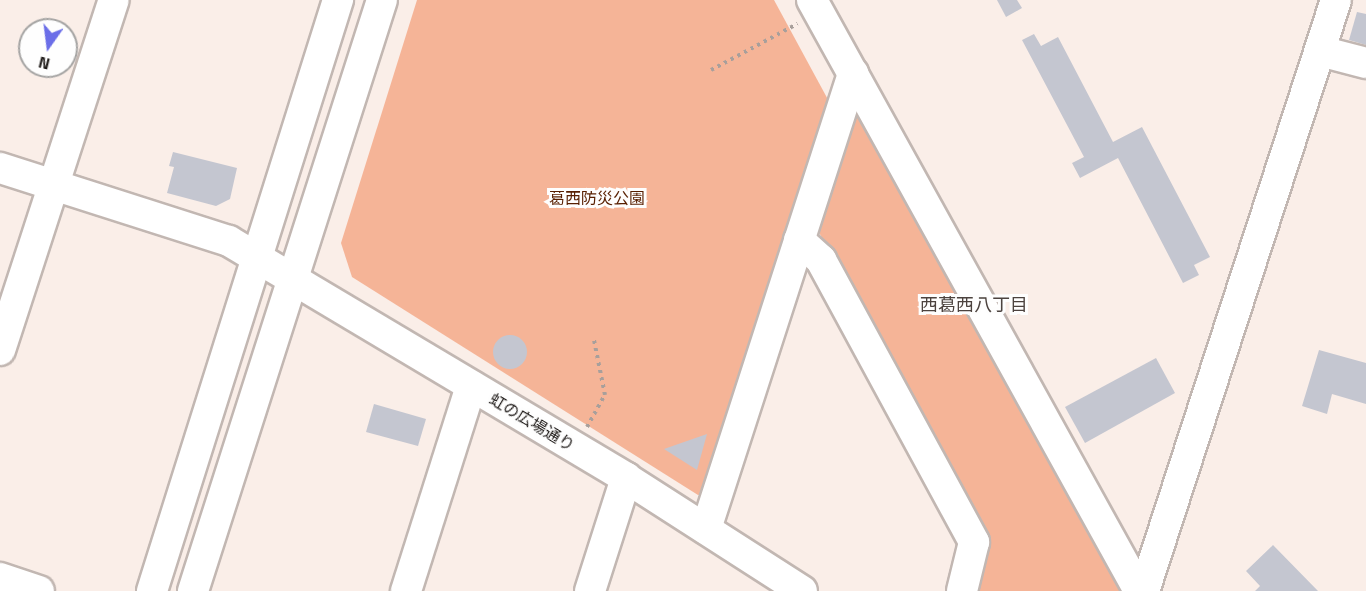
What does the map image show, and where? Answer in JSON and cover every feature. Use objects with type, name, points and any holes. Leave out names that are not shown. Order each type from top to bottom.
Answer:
[{"type":"street","points":[[0,350],[114,0]]},
{"type":"street","points":[[152,591],[338,0]]},
{"type":"street","points":[[193,591],[382,0]]},
{"type":"street","points":[[1144,591],[1336,0]]},
{"type":"street","points":[[805,12],[853,74],[1139,591]]},
{"type":"street","points":[[1320,51],[1366,63]]},
{"type":"street","points":[[706,529],[853,74]]},
{"type":"street","name":"虹の広場通り","points":[[0,168],[229,241],[627,478],[802,591]]},
{"type":"street","points":[[799,240],[821,260],[974,542],[962,591]]},
{"type":"street","points":[[406,591],[471,386]]},
{"type":"street","points":[[590,591],[627,478]]},
{"type":"street","points":[[0,578],[39,591]]},
{"type":"path","points":[[711,70],[805,12]]},
{"type":"path","points":[[585,430],[605,395],[594,340]]},
{"type":"green space","name":"葛西防災公園","points":[[417,0],[774,0],[832,107],[710,492],[698,495],[352,277],[341,243]]},
{"type":"green space","points":[[849,109],[858,111],[1135,591],[975,591],[984,542],[814,223]]},
{"type":"building","points":[[997,0],[1017,0],[1022,8],[1006,17]]},
{"type":"building","points":[[1357,12],[1366,14],[1366,45],[1349,40]]},
{"type":"building","points":[[1034,34],[1041,46],[1058,37],[1113,142],[1142,127],[1210,257],[1194,265],[1199,275],[1183,283],[1118,158],[1080,178],[1072,163],[1084,157],[1022,40]]},
{"type":"building","points":[[173,152],[237,168],[230,199],[216,206],[167,193],[174,167],[169,166]]},
{"type":"building","points":[[510,335],[522,340],[527,352],[522,364],[510,369],[498,364],[493,352],[498,340]]},
{"type":"building","points":[[1319,350],[1366,363],[1366,404],[1332,394],[1327,414],[1302,406]]},
{"type":"building","points":[[1156,358],[1175,393],[1085,443],[1065,407]]},
{"type":"building","points":[[374,404],[426,419],[418,446],[366,432]]},
{"type":"building","points":[[707,434],[697,470],[664,449]]},
{"type":"building","points":[[1273,545],[1318,591],[1255,591],[1260,586],[1246,571]]},
{"type":"district","name":"西葛西八丁目","points":[[974,305]]}]
